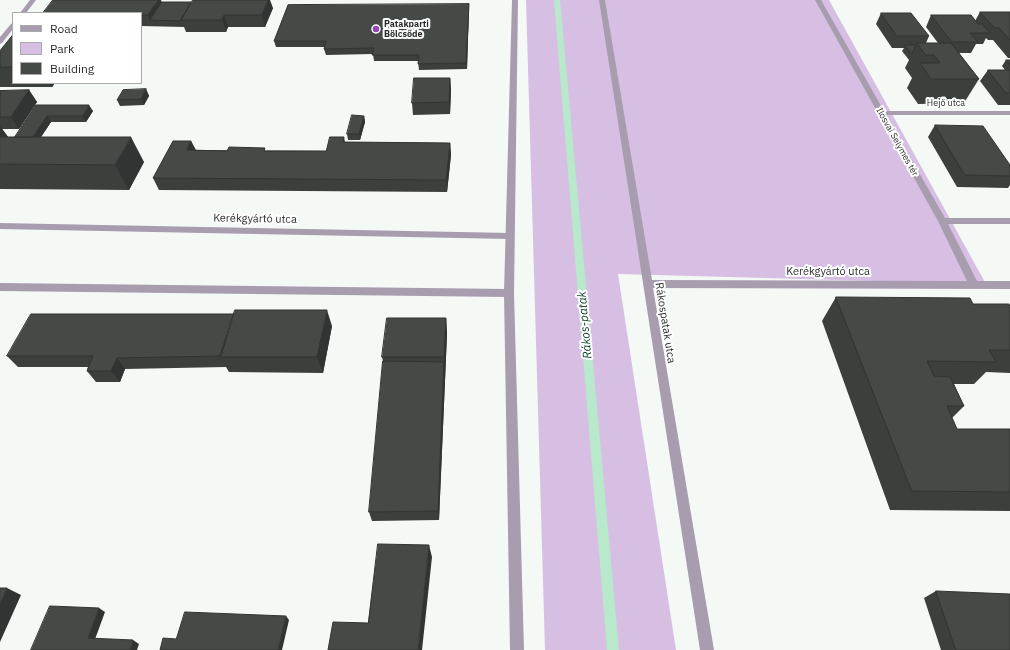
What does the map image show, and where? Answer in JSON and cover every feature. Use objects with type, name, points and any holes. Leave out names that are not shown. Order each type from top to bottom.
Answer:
[{"type":"street","points":[[23,12],[33,0]]},
{"type":"street","points":[[515,0],[510,293],[517,650]]},
{"type":"street","name":"Rákospatak utca","points":[[602,0],[707,650]]},
{"type":"street","name":"Ilosvai Selymes tér","points":[[818,0],[942,221],[974,285]]},
{"type":"street","points":[[0,42],[12,26]]},
{"type":"street","name":"Hejő utca","points":[[881,113],[1010,113]]},
{"type":"street","points":[[942,221],[1010,221]]},
{"type":"street","name":"Kerékgyártó utca","points":[[0,226],[510,236]]},
{"type":"street","name":"Kerékgyártó utca","points":[[647,284],[1010,285]]},
{"type":"street","points":[[0,287],[510,293]]},
{"type":"green space","points":[[526,0],[829,0],[986,284],[618,274],[676,650],[545,650]]},
{"type":"building","points":[[53,0],[158,0],[148,15],[142,15],[142,12],[44,12]]},
{"type":"building","points":[[193,0],[268,0],[262,15],[224,15],[222,20],[181,20]]},
{"type":"building","points":[[162,2],[191,2],[181,20],[182,21],[150,20]]},
{"type":"building","name":"Patakparti Bölcsőde","points":[[469,4],[466,63],[418,64],[419,55],[372,55],[374,48],[324,49],[326,41],[274,41],[288,5]]},
{"type":"building","points":[[980,12],[1010,12],[1010,40],[999,28],[995,28]]},
{"type":"building","points":[[881,13],[911,13],[929,36],[897,36]]},
{"type":"building","points":[[931,15],[971,15],[978,24],[982,24],[990,33],[970,33],[978,42],[952,42]]},
{"type":"building","points":[[12,36],[12,67],[0,67],[0,51]]},
{"type":"building","points":[[917,43],[951,43],[979,79],[931,79],[920,63],[940,63],[934,55],[926,55]]},
{"type":"building","points":[[905,45],[916,45],[912,54]]},
{"type":"building","points":[[988,70],[1010,70],[1010,93],[1006,93]]},
{"type":"building","points":[[414,78],[450,78],[449,102],[412,103]]},
{"type":"building","points":[[146,89],[141,99],[117,100],[123,90]]},
{"type":"building","points":[[29,90],[11,117],[0,117],[0,91]]},
{"type":"building","points":[[36,105],[89,105],[83,116],[47,116],[33,137],[15,137]]},
{"type":"building","points":[[352,115],[364,116],[359,134],[347,134]]},
{"type":"building","points":[[935,125],[983,126],[1010,165],[1010,176],[965,175]]},
{"type":"building","points":[[0,137],[131,137],[115,165],[0,164]]},
{"type":"building","points":[[330,137],[344,137],[343,142],[450,143],[446,180],[153,178],[173,141],[191,141],[187,150],[227,151],[229,147],[265,148],[264,151],[326,151]]},
{"type":"building","points":[[836,297],[970,298],[973,304],[1009,304],[1010,350],[989,350],[996,362],[927,361],[934,376],[950,377],[964,406],[947,406],[957,429],[1010,429],[1010,492],[912,491]]},
{"type":"building","points":[[235,310],[327,310],[317,357],[220,357]]},
{"type":"building","points":[[31,314],[234,314],[221,356],[117,358],[111,371],[87,371],[93,356],[7,356]]},
{"type":"building","points":[[387,318],[446,318],[444,357],[382,357]]},
{"type":"building","points":[[383,361],[444,362],[438,511],[369,512]]},
{"type":"building","points":[[378,544],[429,545],[418,650],[328,650],[333,622],[368,623]]},
{"type":"building","points":[[0,588],[7,588],[0,604]]},
{"type":"building","points":[[936,591],[1010,594],[1010,650],[956,650]]},
{"type":"building","points":[[50,606],[99,608],[88,638],[133,640],[130,650],[31,650]]},
{"type":"building","points":[[185,612],[286,616],[278,650],[160,650],[163,638],[176,639]]},
{"type":"waterway","name":"Rákos-patak","points":[[557,0],[613,650]]},
{"type":"place","name":"Patakparti Bölcsőde","points":[[376,29]]}]
